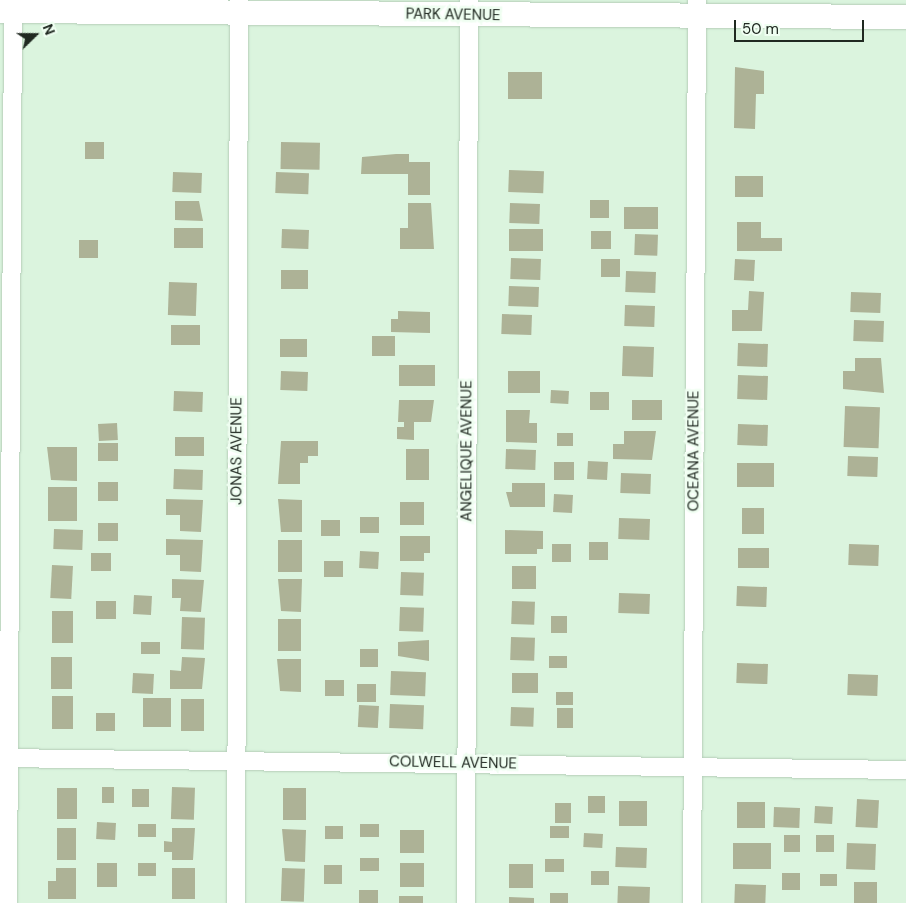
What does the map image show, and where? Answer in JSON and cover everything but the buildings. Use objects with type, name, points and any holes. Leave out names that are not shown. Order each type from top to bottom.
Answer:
[{"type":"street","name":"JONAS AVENUE","points":[[236,903],[239,6]]},
{"type":"street","name":"PARK AVENUE","points":[[9,7],[697,8],[906,17]]},
{"type":"street","points":[[8,903],[4,758],[9,7]]},
{"type":"street","name":"ANGELIQUE AVENUE","points":[[466,903],[469,8]]},
{"type":"street","name":"OCEANA AVENUE","points":[[692,903],[697,8]]},
{"type":"street","name":"COLWELL AVENUE","points":[[4,758],[906,770]]}]
